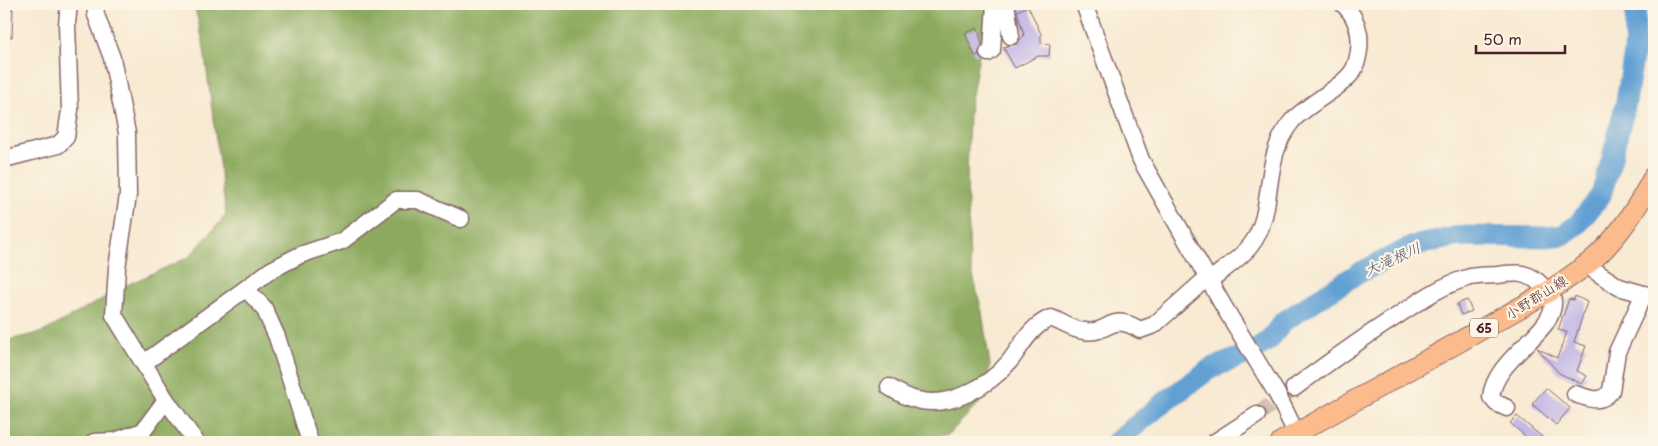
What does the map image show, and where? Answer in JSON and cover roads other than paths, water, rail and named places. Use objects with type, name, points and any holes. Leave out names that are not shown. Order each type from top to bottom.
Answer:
[{"type":"main road","name":"小野郡山線","points":[[1289,438],[1548,292],[1586,265],[1598,255],[1627,222],[1654,176]]},
{"type":"street","points":[[4,159],[58,145],[66,137],[70,110],[67,24],[69,4]]},
{"type":"street","points":[[95,4],[96,15],[112,58],[127,133],[128,195],[117,268],[114,315],[166,400],[196,442]]},
{"type":"street","points":[[988,53],[992,50],[995,4]]},
{"type":"street","points":[[1006,4],[1011,36]]},
{"type":"street","points":[[1084,4],[1141,160],[1224,307],[1277,394],[1289,438]]},
{"type":"street","points":[[889,387],[917,400],[936,402],[972,391],[1001,370],[1031,330],[1042,321],[1051,318],[1074,329],[1093,332],[1117,321],[1129,324],[1140,330],[1154,325],[1209,278],[1237,259],[1251,245],[1256,236],[1264,211],[1274,153],[1286,129],[1303,110],[1343,82],[1354,70],[1360,40],[1352,6]]},
{"type":"street","points":[[144,362],[271,270],[300,255],[342,241],[396,200],[418,200],[462,219]]},
{"type":"street","points":[[1575,394],[1602,400],[1611,392],[1617,352],[1649,296],[1619,287],[1586,265]]},
{"type":"street","points":[[1294,388],[1430,292],[1468,277],[1523,273],[1534,279],[1553,298],[1549,319],[1539,332],[1520,349],[1492,388],[1492,397],[1496,403],[1507,408]]},
{"type":"street","points":[[246,289],[264,308],[277,337],[310,442]]},
{"type":"street","points":[[94,442],[116,441],[143,431],[166,400]]},
{"type":"street","points":[[1215,442],[1256,415]]},
{"type":"waterway","name":"大滝根川","points":[[1116,442],[1158,407],[1211,368],[1248,354],[1269,340],[1283,322],[1310,304],[1357,274],[1413,246],[1459,236],[1546,237],[1563,235],[1578,224],[1601,195],[1613,154],[1626,102],[1634,52],[1636,4]]},
{"type":"tunnel","points":[[1257,415],[1294,388]]}]
